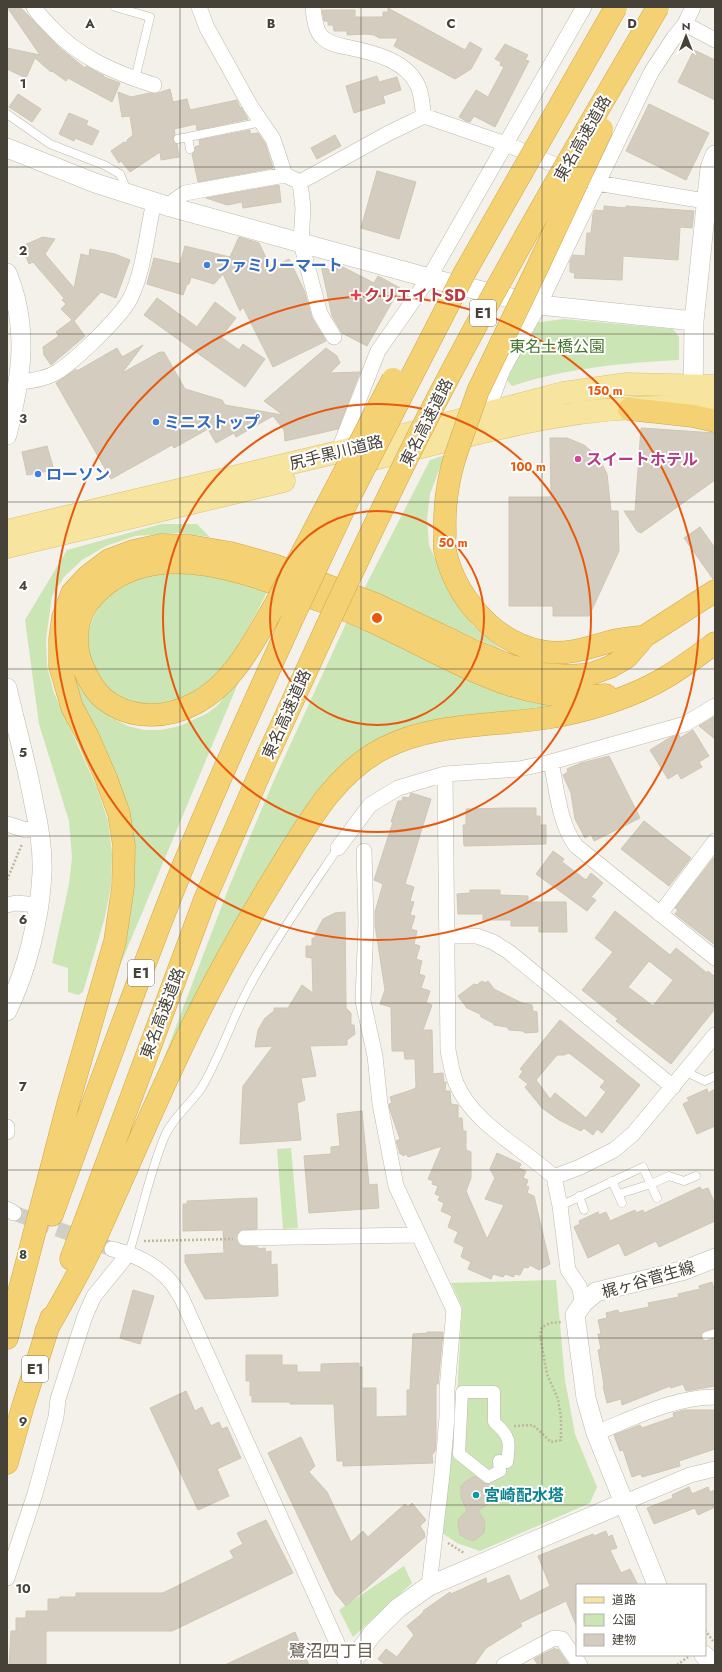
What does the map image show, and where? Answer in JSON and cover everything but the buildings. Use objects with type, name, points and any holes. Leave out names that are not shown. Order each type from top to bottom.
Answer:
[{"type":"highway","name":"東名高速道路","points":[[7,1338],[130,1001],[233,747],[352,493],[466,272],[616,7]]},
{"type":"highway","name":"東名高速道路","points":[[7,1463],[46,1331],[106,1162],[205,899],[266,759],[389,493],[445,384],[521,245],[659,7]]},
{"type":"highway","points":[[646,636],[614,641],[590,648],[567,652],[541,651],[520,645],[501,634],[483,620],[463,595],[452,574],[445,550],[444,521],[447,483],[478,391],[659,7]]},
{"type":"highway","points":[[466,272],[400,366],[370,420],[276,603],[252,644],[232,672],[215,690],[198,703],[180,711],[158,715],[137,715],[118,708],[102,698],[88,679],[78,655],[77,631],[84,610],[96,592],[114,578],[138,567],[172,563],[202,564],[228,569],[266,580],[318,600],[370,620],[485,676],[521,688],[542,694],[595,697],[639,690]]},
{"type":"highway","points":[[629,409],[693,412],[715,421]]},
{"type":"highway","points":[[7,1338],[68,1104],[115,940],[123,887],[124,846],[119,814],[106,778],[88,737],[72,707],[60,666],[60,638],[63,617],[72,593],[88,576],[109,560],[133,551],[161,545],[190,546],[231,553],[274,565],[375,604],[474,651],[511,666],[543,674],[571,676],[591,674],[610,667],[627,657],[646,636],[715,591]]},
{"type":"highway","points":[[46,1331],[91,1247],[194,1023],[226,960],[297,840],[321,804],[351,769],[374,753],[413,735],[438,730],[541,719],[603,705],[667,676],[715,643]]},
{"type":"main road","name":"尻手黒川道路","points":[[7,531],[338,452],[563,393],[627,384],[704,386]]},
{"type":"main road","points":[[693,412],[715,408]]},
{"type":"main road","name":"尻手黒川道路","points":[[7,547],[502,428],[550,418],[629,409]]},
{"type":"street","points":[[34,7],[64,41],[95,62],[135,79],[154,85]]},
{"type":"street","points":[[198,7],[207,28],[252,107],[273,139],[284,175]]},
{"type":"street","points":[[312,7],[315,23],[322,38],[334,45],[369,52],[394,62],[410,74],[418,86],[424,116]]},
{"type":"street","points":[[338,452],[378,351],[429,278],[584,7]]},
{"type":"street","points":[[487,412],[503,369],[539,305],[652,71],[672,39],[685,24],[693,7]]},
{"type":"street","points":[[685,24],[715,40]]},
{"type":"street","points":[[300,182],[387,134],[424,116],[506,144],[597,183],[711,202]]},
{"type":"street","points":[[7,148],[95,183],[160,204],[429,278],[539,305],[694,321]]},
{"type":"street","points":[[693,412],[704,386],[694,321],[711,202],[710,168],[715,155]]},
{"type":"street","points":[[19,382],[36,380],[56,373],[94,340],[125,307],[131,297],[137,280],[160,204],[185,193],[284,175],[300,182]]},
{"type":"street","points":[[300,182],[303,208],[301,243],[320,314],[334,337]]},
{"type":"street","points":[[7,273],[18,307],[14,346],[19,382],[7,432]]},
{"type":"street","points":[[7,688],[12,735],[42,873],[32,938],[23,971],[7,1011]]},
{"type":"street","points":[[338,848],[370,805],[398,788],[445,774],[519,769],[551,762],[685,724],[715,706]]},
{"type":"street","points":[[551,762],[564,826],[568,836],[576,846],[715,958]]},
{"type":"street","points":[[445,774],[448,1050],[456,1083],[469,1106],[490,1126],[554,1177],[560,1206],[568,1270],[579,1286],[583,1303],[575,1315],[586,1398],[596,1433],[657,1584]]},
{"type":"street","points":[[7,824],[33,829]]},
{"type":"street","points":[[660,914],[715,841]]},
{"type":"street","points":[[364,851],[366,922],[363,1001],[375,1056],[380,1104],[396,1186],[454,1310],[447,1389],[447,1417],[442,1474],[429,1586]]},
{"type":"street","points":[[7,905],[16,903],[38,905]]},
{"type":"street","points":[[447,936],[477,936],[494,942],[509,952],[673,1087]]},
{"type":"street","points":[[554,1177],[580,1167],[614,1150],[633,1134],[686,1072],[715,1035]]},
{"type":"street","points":[[7,1127],[7,1132]]},
{"type":"street","points":[[245,1238],[418,1235]]},
{"type":"street","points":[[112,1249],[131,1247],[170,1281],[182,1299],[347,1665]]},
{"type":"street","points":[[7,1578],[35,1494],[56,1417],[58,1399],[85,1316],[94,1296],[131,1247]]},
{"type":"street","name":"梶ヶ谷菅生線","points":[[583,1303],[596,1292],[685,1270],[714,1260]]},
{"type":"street","points":[[462,1392],[494,1392],[494,1422],[500,1427],[509,1443],[507,1462],[499,1461],[500,1471],[488,1477],[459,1454],[462,1392]]},
{"type":"street","points":[[596,1433],[669,1405],[700,1397],[715,1396]]},
{"type":"street","points":[[350,1665],[377,1629],[398,1608],[429,1586],[623,1503],[690,1476],[715,1469]]},
{"type":"street","points":[[504,1665],[554,1638],[562,1639],[580,1665]]},
{"type":"street","points":[[705,1656],[714,1665]]},
{"type":"lane","points":[[115,7],[150,17],[135,79]]},
{"type":"lane","points":[[7,114],[50,144],[104,165],[120,174],[128,194]]},
{"type":"lane","points":[[178,139],[262,122]]},
{"type":"lane","points":[[188,137],[190,149]]},
{"type":"lane","points":[[131,1247],[151,1175],[165,1136],[182,1110],[201,1088],[253,980],[338,848]]},
{"type":"lane","points":[[686,1072],[705,1081],[715,1076]]},
{"type":"lane","points":[[560,1206],[643,1167],[657,1198]]},
{"type":"lane","points":[[619,1194],[651,1184],[669,1176],[684,1181],[696,1176]]},
{"type":"lane","points":[[612,1181],[622,1203]]},
{"type":"lane","points":[[579,1196],[584,1210]]},
{"type":"lane","points":[[706,1336],[715,1333]]},
{"type":"path","points":[[7,880],[18,854],[33,829]]},
{"type":"path","points":[[131,1247],[245,1238]]},
{"type":"path","points":[[500,1427],[533,1425],[551,1442],[561,1440],[561,1418],[558,1399],[547,1374],[540,1335],[542,1327],[551,1323],[565,1321]]},
{"type":"path","points":[[434,1534],[467,1555]]},
{"type":"path","points":[[706,1631],[715,1643]]},
{"type":"path","points":[[677,1665],[690,1656]]},
{"type":"green space","name":"東名土橋公園","points":[[564,319],[673,329],[679,337],[679,360],[595,367],[553,375],[512,386],[507,380],[534,323]]},
{"type":"green space","points":[[448,454],[445,464],[441,465],[430,494],[427,520],[429,545],[447,585],[472,625],[502,650],[364,589],[430,460]]},
{"type":"green space","points":[[161,524],[197,524],[210,537],[178,533],[135,536],[106,546],[82,560],[64,577],[52,596],[46,639],[47,666],[54,693],[97,788],[108,821],[112,853],[111,886],[105,917],[83,992],[78,995],[68,992],[68,968],[52,963],[69,884],[72,857],[69,821],[39,724],[25,620],[67,550]]},
{"type":"green space","points":[[160,572],[208,574],[269,588],[248,628],[232,654],[213,678],[202,688],[182,699],[171,702],[160,704],[133,703],[118,698],[112,694],[93,665],[88,649],[90,628],[98,608],[112,591],[120,585],[134,579]]},
{"type":"green space","points":[[349,617],[577,704],[367,747],[168,1059],[164,1058],[229,887],[274,780]]},
{"type":"green space","points":[[73,661],[92,701],[110,717],[128,726],[144,730],[161,730],[180,726],[208,713],[219,704],[244,669],[109,992],[129,863],[70,684]]},
{"type":"green space","points":[[291,1148],[298,1228],[283,1229],[277,1149]]},
{"type":"green space","points":[[556,1280],[565,1380],[575,1434],[597,1487],[590,1503],[480,1551],[457,1543],[442,1533],[456,1412],[462,1307],[451,1283]]},
{"type":"green space","points":[[404,1566],[412,1583],[353,1637],[339,1610]]},
{"type":"tunnel","points":[[14,1213],[112,1249]]},
{"type":"place","name":"ファミリーマート","points":[[207,265]]},
{"type":"place","name":"クリエイトSD","points":[[356,295]]},
{"type":"place","name":"ミニストップ","points":[[156,422]]},
{"type":"place","name":"スイートホテル","points":[[578,459]]},
{"type":"place","name":"ローソン","points":[[38,474]]},
{"type":"place","name":"宮崎配水塔","points":[[476,1495]]},
{"type":"district","name":"鷺沼四丁目","points":[[331,1651]]}]
